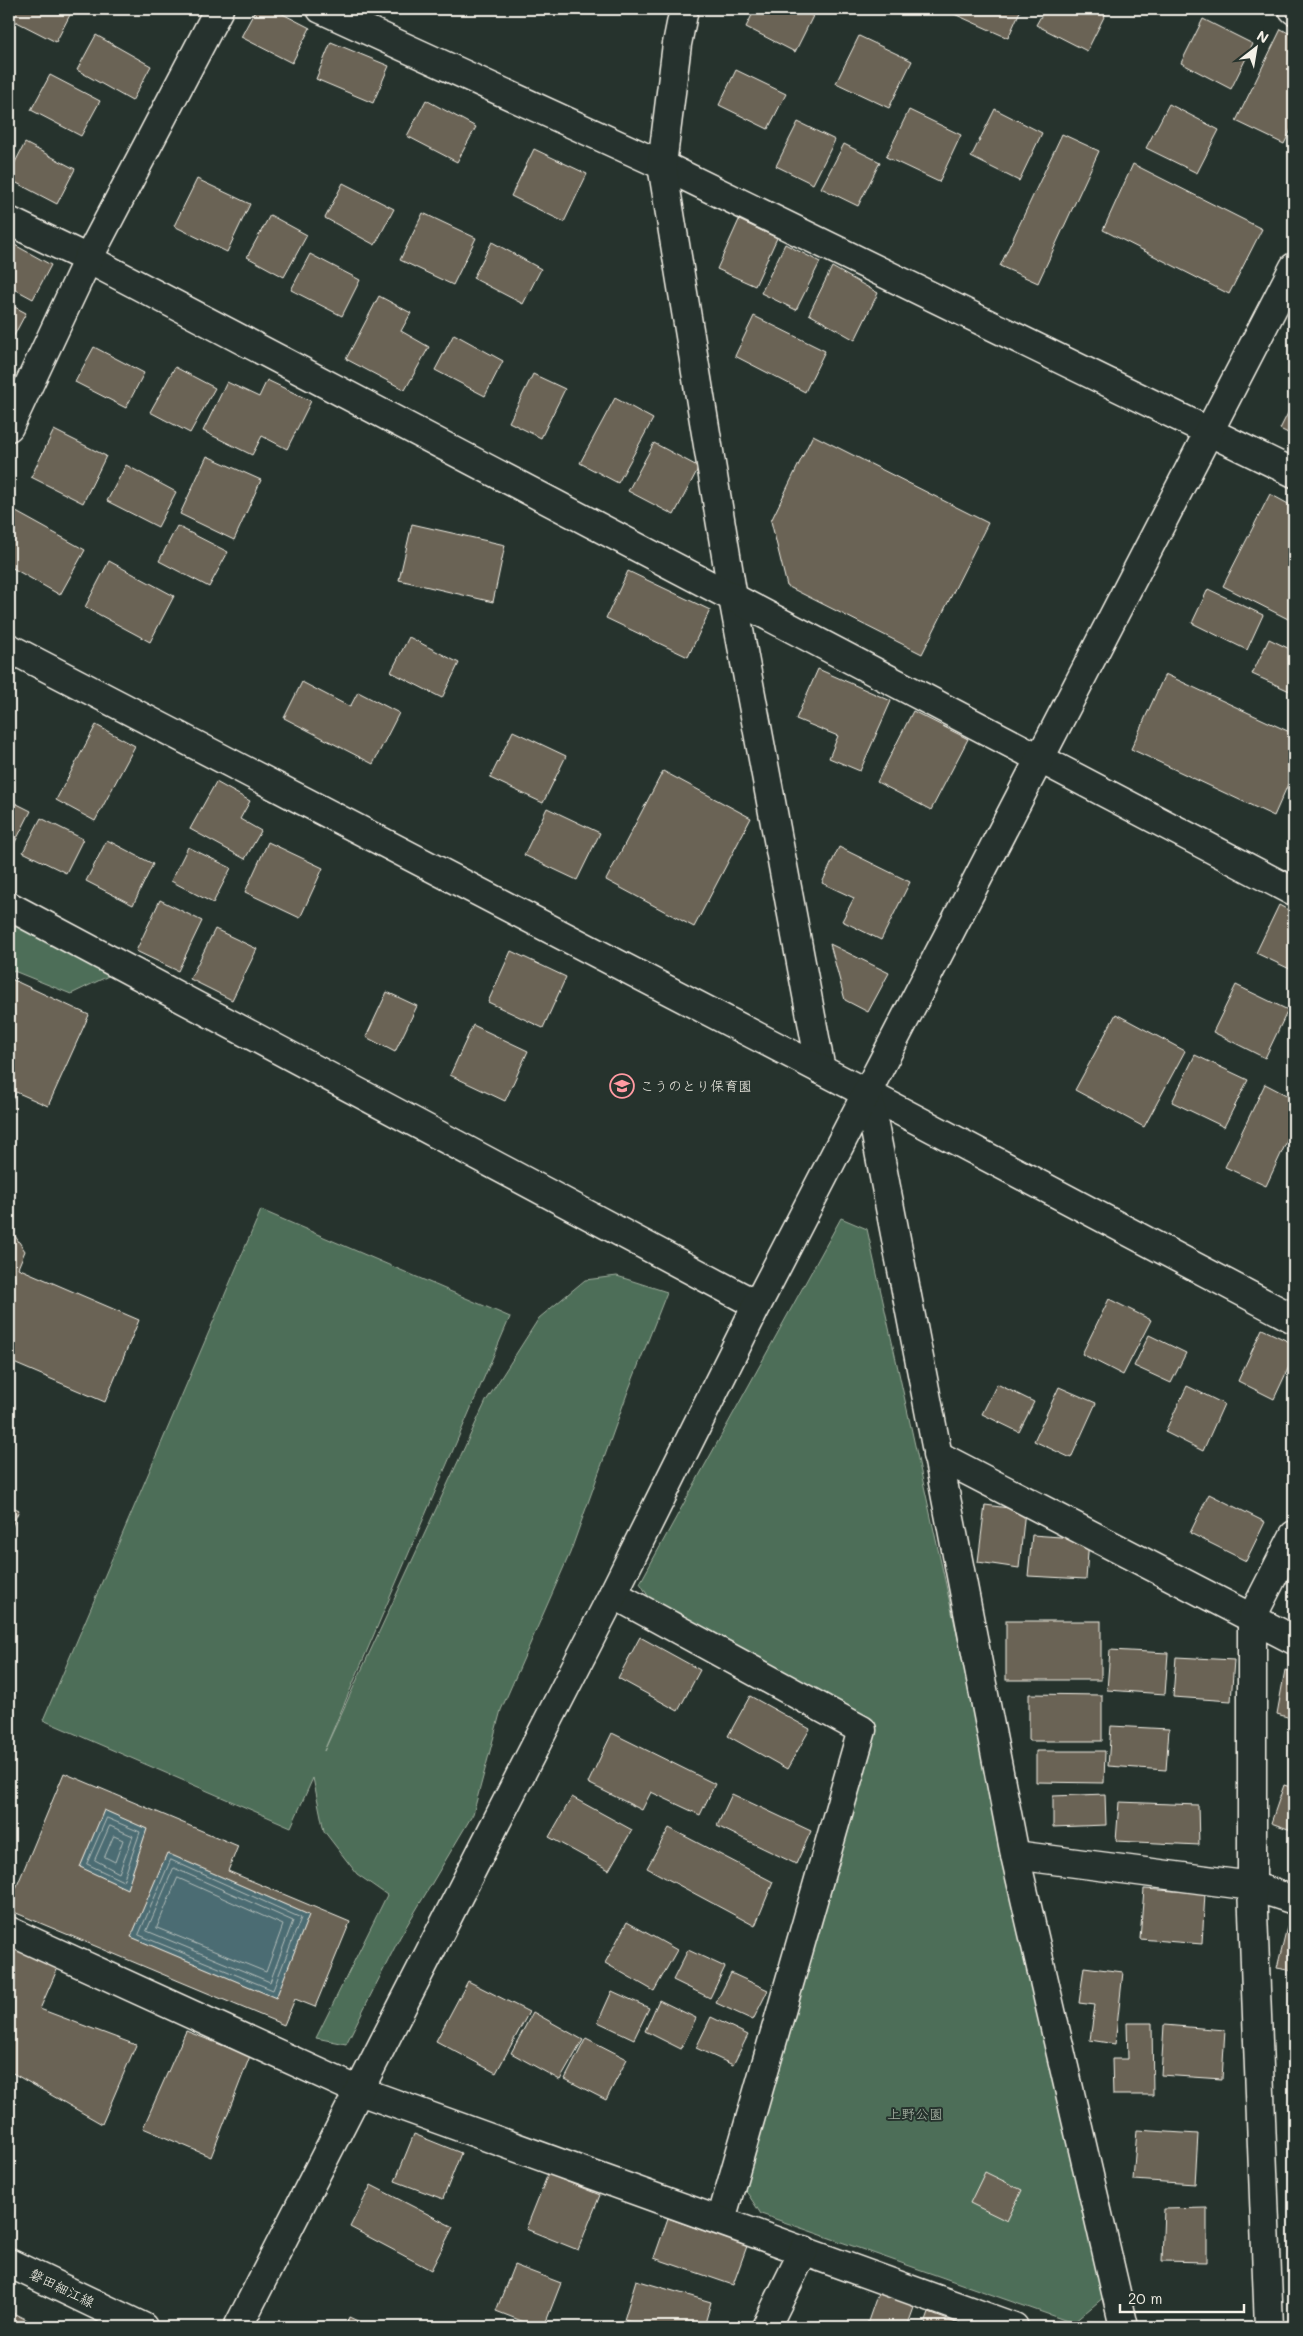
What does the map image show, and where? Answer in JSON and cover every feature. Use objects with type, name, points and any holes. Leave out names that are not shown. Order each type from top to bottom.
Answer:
[{"type":"street","points":[[9,427],[88,259],[219,9]]},
{"type":"street","points":[[321,9],[662,164],[1294,473]]},
{"type":"street","points":[[684,9],[677,44],[662,164],[733,598],[821,1070]]},
{"type":"street","points":[[9,221],[88,259],[1294,892]]},
{"type":"street","points":[[238,2327],[357,2090],[758,1305],[868,1094],[1038,758],[1294,267]]},
{"type":"street","points":[[9,648],[868,1094],[1294,1319]]},
{"type":"street","points":[[9,906],[758,1305]]},
{"type":"street","points":[[868,1094],[1015,1855],[1124,2327]]},
{"type":"street","points":[[937,1455],[1294,1640]]},
{"type":"street","points":[[1269,2327],[1252,1886],[1252,1617],[1294,1535]]},
{"type":"street","points":[[612,1594],[862,1730],[721,2220]]},
{"type":"street","points":[[1015,1855],[1252,1886],[1294,1900]]},
{"type":"street","points":[[9,1931],[357,2090],[804,2250],[1012,2327]]},
{"type":"street","points":[[766,2327],[804,2250]]},
{"type":"street","name":"磐田細江線","points":[[9,2263],[143,2327]]},
{"type":"green space","points":[[9,911],[125,968],[71,994],[9,969]]},
{"type":"green space","points":[[261,1210],[510,1317],[324,1751],[486,1401],[539,1318],[585,1280],[617,1276],[667,1292],[627,1394],[570,1553],[501,1710],[473,1814],[400,1937],[346,2044],[316,2038],[387,1895],[357,1874],[324,1831],[313,1778],[291,1827],[43,1720]]},
{"type":"green space","name":"上野公園","points":[[841,1218],[867,1229],[1104,2297],[1073,2323],[761,2214],[744,2188],[867,1745],[658,1612],[640,1583]]},
{"type":"water","points":[[104,1810],[147,1829],[127,1889],[80,1867]]},
{"type":"water","points":[[167,1853],[309,1915],[276,1998],[131,1937]]},
{"type":"building","points":[[10,9],[73,9],[56,42],[9,18]]},
{"type":"building","points":[[256,9],[273,9],[310,28],[292,63],[241,37]]},
{"type":"building","points":[[755,9],[798,9],[813,16],[795,52],[746,27]]},
{"type":"building","points":[[943,9],[1021,9],[1008,38]]},
{"type":"building","points":[[1045,9],[1108,9],[1087,51],[1036,25]]},
{"type":"building","points":[[1203,19],[1253,44],[1231,89],[1181,63]]},
{"type":"building","points":[[1281,29],[1294,36],[1294,124],[1284,144],[1236,121]]},
{"type":"building","points":[[96,35],[151,66],[132,101],[77,70]]},
{"type":"building","points":[[859,36],[912,61],[889,108],[836,83]]},
{"type":"building","points":[[331,42],[389,66],[373,103],[316,79]]},
{"type":"building","points":[[736,70],[786,94],[768,129],[719,105]]},
{"type":"building","points":[[50,75],[100,101],[81,136],[31,110]]},
{"type":"building","points":[[426,100],[476,127],[457,162],[407,136]]},
{"type":"building","points":[[1169,104],[1219,130],[1197,173],[1146,148]]},
{"type":"building","points":[[995,109],[1042,133],[1019,181],[971,157]]},
{"type":"building","points":[[909,110],[961,135],[939,182],[886,157]]},
{"type":"building","points":[[798,122],[835,140],[813,184],[776,166]]},
{"type":"building","points":[[1062,134],[1099,151],[1038,283],[1000,266]]},
{"type":"building","points":[[25,143],[75,169],[57,204],[9,179],[9,174]]},
{"type":"building","points":[[844,144],[880,162],[858,206],[821,188]]},
{"type":"building","points":[[534,149],[587,174],[564,222],[511,196]]},
{"type":"building","points":[[1133,164],[1262,229],[1229,294],[1103,230]]},
{"type":"building","points":[[197,179],[250,204],[227,252],[174,226]]},
{"type":"building","points":[[343,183],[394,209],[375,245],[325,218]]},
{"type":"building","points":[[423,213],[476,238],[453,285],[400,260]]},
{"type":"building","points":[[270,215],[307,235],[284,277],[247,257]]},
{"type":"building","points":[[739,220],[777,238],[755,286],[717,269]]},
{"type":"building","points":[[492,242],[541,269],[523,304],[473,278]]},
{"type":"building","points":[[13,244],[51,265],[33,299],[9,286],[9,251]]},
{"type":"building","points":[[785,244],[820,262],[796,310],[761,293]]},
{"type":"building","points":[[310,254],[360,280],[342,316],[291,290]]},
{"type":"building","points":[[832,267],[878,293],[855,340],[809,314]]},
{"type":"building","points":[[379,296],[411,313],[401,331],[429,347],[405,390],[346,359]]},
{"type":"building","points":[[9,304],[26,313],[9,345]]},
{"type":"building","points":[[754,316],[825,351],[805,392],[735,356]]},
{"type":"building","points":[[454,334],[503,361],[485,396],[435,370]]},
{"type":"building","points":[[94,347],[144,373],[126,408],[75,382]]},
{"type":"building","points":[[175,367],[215,388],[190,433],[150,412]]},
{"type":"building","points":[[533,374],[565,389],[541,438],[509,422]]},
{"type":"building","points":[[267,380],[311,401],[287,449],[262,436],[252,455],[203,431],[227,382],[259,397]]},
{"type":"building","points":[[615,398],[653,419],[618,483],[580,463]]},
{"type":"building","points":[[1294,401],[1294,436],[1280,429]]},
{"type":"building","points":[[54,430],[106,456],[83,503],[31,477]]},
{"type":"building","points":[[813,435],[988,523],[922,654],[787,586],[771,521]]},
{"type":"building","points":[[654,443],[699,467],[674,515],[628,491]]},
{"type":"building","points":[[207,456],[261,480],[234,540],[180,514]]},
{"type":"building","points":[[126,465],[176,492],[158,527],[107,501]]},
{"type":"building","points":[[1270,494],[1294,507],[1294,622],[1223,586]]},
{"type":"building","points":[[9,508],[85,550],[60,595],[9,566]]},
{"type":"building","points":[[412,524],[505,545],[493,602],[399,580]]},
{"type":"building","points":[[177,526],[228,552],[209,587],[159,561]]},
{"type":"building","points":[[109,561],[174,596],[150,642],[85,607]]},
{"type":"building","points":[[628,571],[710,610],[688,657],[606,618]]},
{"type":"building","points":[[1208,589],[1263,615],[1247,650],[1192,623]]},
{"type":"building","points":[[409,637],[459,663],[442,698],[391,672]]},
{"type":"building","points":[[1269,639],[1294,651],[1294,693],[1252,674]]},
{"type":"building","points":[[818,669],[891,701],[860,771],[829,758],[838,736],[796,719]]},
{"type":"building","points":[[1165,674],[1294,734],[1294,771],[1274,816],[1131,749]]},
{"type":"building","points":[[302,682],[350,707],[358,692],[399,713],[373,764],[284,718]]},
{"type":"building","points":[[913,711],[968,739],[931,810],[877,782]]},
{"type":"building","points":[[96,725],[135,746],[95,821],[56,800]]},
{"type":"building","points":[[513,731],[566,756],[543,803],[490,778]]},
{"type":"building","points":[[663,771],[751,818],[694,927],[606,880]]},
{"type":"building","points":[[216,782],[250,801],[240,819],[261,831],[245,859],[190,829]]},
{"type":"building","points":[[9,800],[31,811],[10,852],[9,851]]},
{"type":"building","points":[[547,808],[600,833],[577,880],[524,855]]},
{"type":"building","points":[[41,818],[83,839],[66,873],[23,852]]},
{"type":"building","points":[[107,840],[153,864],[133,905],[86,881]]},
{"type":"building","points":[[268,842],[323,868],[300,918],[245,892]]},
{"type":"building","points":[[188,847],[231,868],[213,903],[171,881]]},
{"type":"building","points":[[839,847],[910,882],[881,940],[842,921],[854,898],[822,883]]},
{"type":"building","points":[[160,900],[202,921],[178,971],[136,951]]},
{"type":"building","points":[[1279,905],[1294,913],[1294,971],[1256,953]]},
{"type":"building","points":[[215,929],[257,949],[232,1000],[190,979]]},
{"type":"building","points":[[830,944],[889,973],[868,1012],[845,1000]]},
{"type":"building","points":[[511,951],[566,977],[543,1028],[488,1002]]},
{"type":"building","points":[[9,978],[89,1015],[48,1106],[16,1092],[9,1107]]},
{"type":"building","points":[[1236,985],[1288,1010],[1265,1058],[1213,1032]]},
{"type":"building","points":[[387,992],[417,1006],[395,1052],[366,1037]]},
{"type":"building","points":[[1116,1014],[1185,1051],[1144,1127],[1075,1090]]},
{"type":"building","points":[[473,1025],[528,1051],[505,1101],[450,1075]]},
{"type":"building","points":[[1195,1055],[1248,1080],[1224,1127],[1172,1102]]},
{"type":"building","points":[[1265,1084],[1294,1099],[1294,1126],[1266,1186],[1225,1167]]},
{"type":"building","points":[[9,1227],[25,1251],[18,1268],[139,1320],[105,1402],[9,1361]]},
{"type":"building","points":[[1109,1299],[1151,1320],[1123,1375],[1082,1354]]},
{"type":"building","points":[[1262,1329],[1294,1344],[1294,1356],[1274,1399],[1238,1381]]},
{"type":"building","points":[[1149,1335],[1186,1353],[1171,1383],[1134,1366]]},
{"type":"building","points":[[997,1384],[1034,1402],[1019,1432],[982,1414]]},
{"type":"building","points":[[1187,1386],[1224,1404],[1203,1451],[1165,1432]]},
{"type":"building","points":[[1059,1387],[1096,1403],[1071,1458],[1034,1441]]},
{"type":"building","points":[[1209,1494],[1265,1522],[1246,1561],[1190,1533]]},
{"type":"building","points":[[9,1505],[19,1510],[9,1533]]},
{"type":"building","points":[[985,1505],[1025,1510],[1019,1568],[978,1562]]},
{"type":"building","points":[[1032,1535],[1089,1539],[1086,1579],[1028,1576]]},
{"type":"building","points":[[1006,1621],[1101,1621],[1101,1680],[1006,1680]]},
{"type":"building","points":[[640,1637],[700,1670],[678,1711],[618,1678]]},
{"type":"building","points":[[1110,1650],[1168,1653],[1165,1694],[1107,1690]]},
{"type":"building","points":[[1176,1657],[1234,1660],[1231,1701],[1173,1697]]},
{"type":"building","points":[[1285,1670],[1294,1672],[1294,1719],[1277,1714]]},
{"type":"building","points":[[1029,1694],[1102,1695],[1102,1741],[1029,1741]]},
{"type":"building","points":[[750,1696],[810,1729],[787,1769],[728,1736]]},
{"type":"building","points":[[1111,1726],[1169,1729],[1166,1770],[1108,1766]]},
{"type":"building","points":[[612,1733],[715,1784],[700,1815],[651,1792],[642,1810],[588,1783]]},
{"type":"building","points":[[1036,1751],[1105,1751],[1104,1783],[1036,1782]]},
{"type":"building","points":[[64,1773],[238,1846],[228,1871],[350,1922],[315,2007],[295,1999],[284,2025],[9,1910],[9,1905]],"holes":[[[104,1810],[147,1829],[127,1889],[80,1867]],[[167,1853],[309,1915],[276,1998],[131,1937]]]},
{"type":"building","points":[[1284,1785],[1294,1788],[1294,1831],[1271,1823]]},
{"type":"building","points":[[732,1794],[811,1831],[796,1864],[717,1826]]},
{"type":"building","points":[[1105,1794],[1106,1825],[1053,1827],[1053,1796]]},
{"type":"building","points":[[572,1797],[632,1830],[609,1870],[549,1837]]},
{"type":"building","points":[[1119,1802],[1198,1805],[1199,1845],[1116,1841]]},
{"type":"building","points":[[669,1828],[773,1882],[755,1926],[647,1868]]},
{"type":"building","points":[[1144,1889],[1205,1893],[1202,1944],[1140,1939]]},
{"type":"building","points":[[627,1922],[677,1950],[654,1991],[605,1963]]},
{"type":"building","points":[[1288,1923],[1294,1925],[1294,1971],[1277,1968]]},
{"type":"building","points":[[9,1935],[63,1956],[40,2009],[136,2045],[102,2124],[9,2071]]},
{"type":"building","points":[[688,1950],[725,1967],[710,1998],[673,1980]]},
{"type":"building","points":[[1084,1967],[1123,1972],[1115,2044],[1090,2040],[1095,2005],[1079,2003]]},
{"type":"building","points":[[731,1973],[768,1990],[753,2020],[716,2003]]},
{"type":"building","points":[[468,1981],[529,2012],[496,2073],[436,2041]]},
{"type":"building","points":[[612,1991],[649,2008],[634,2039],[598,2022]]},
{"type":"building","points":[[659,2000],[696,2018],[681,2049],[645,2031]]},
{"type":"building","points":[[533,2012],[583,2040],[560,2080],[511,2053]]},
{"type":"building","points":[[711,2017],[748,2035],[733,2065],[696,2048]]},
{"type":"building","points":[[1127,2023],[1152,2023],[1153,2095],[1113,2095],[1112,2059],[1128,2059]]},
{"type":"building","points":[[1164,2025],[1225,2030],[1222,2079],[1161,2075]]},
{"type":"building","points":[[186,2031],[250,2056],[211,2157],[143,2128]]},
{"type":"building","points":[[586,2038],[627,2059],[606,2100],[565,2079]]},
{"type":"building","points":[[1137,2130],[1198,2134],[1195,2184],[1133,2180]]},
{"type":"building","points":[[414,2134],[461,2153],[443,2199],[395,2181]]},
{"type":"building","points":[[985,2172],[1022,2190],[1007,2221],[970,2203]]},
{"type":"building","points":[[548,2174],[600,2195],[578,2250],[526,2229]]},
{"type":"building","points":[[371,2185],[453,2227],[431,2270],[350,2227]]},
{"type":"building","points":[[1207,2208],[1207,2262],[1162,2261],[1164,2209]]},
{"type":"building","points":[[668,2218],[747,2246],[733,2285],[654,2258]]},
{"type":"building","points":[[514,2265],[561,2283],[544,2327],[537,2327],[496,2311]]},
{"type":"building","points":[[636,2280],[711,2302],[704,2327],[647,2327],[624,2320]]},
{"type":"building","points":[[879,2290],[916,2302],[907,2327],[866,2327]]},
{"type":"building","points":[[9,2311],[37,2325],[36,2327],[9,2327]]},
{"type":"building","points":[[929,2313],[967,2327],[924,2327]]},
{"type":"building","points":[[349,2317],[371,2327],[346,2327]]},
{"type":"place","name":"こうのとり保育園","points":[[622,1086]]}]
